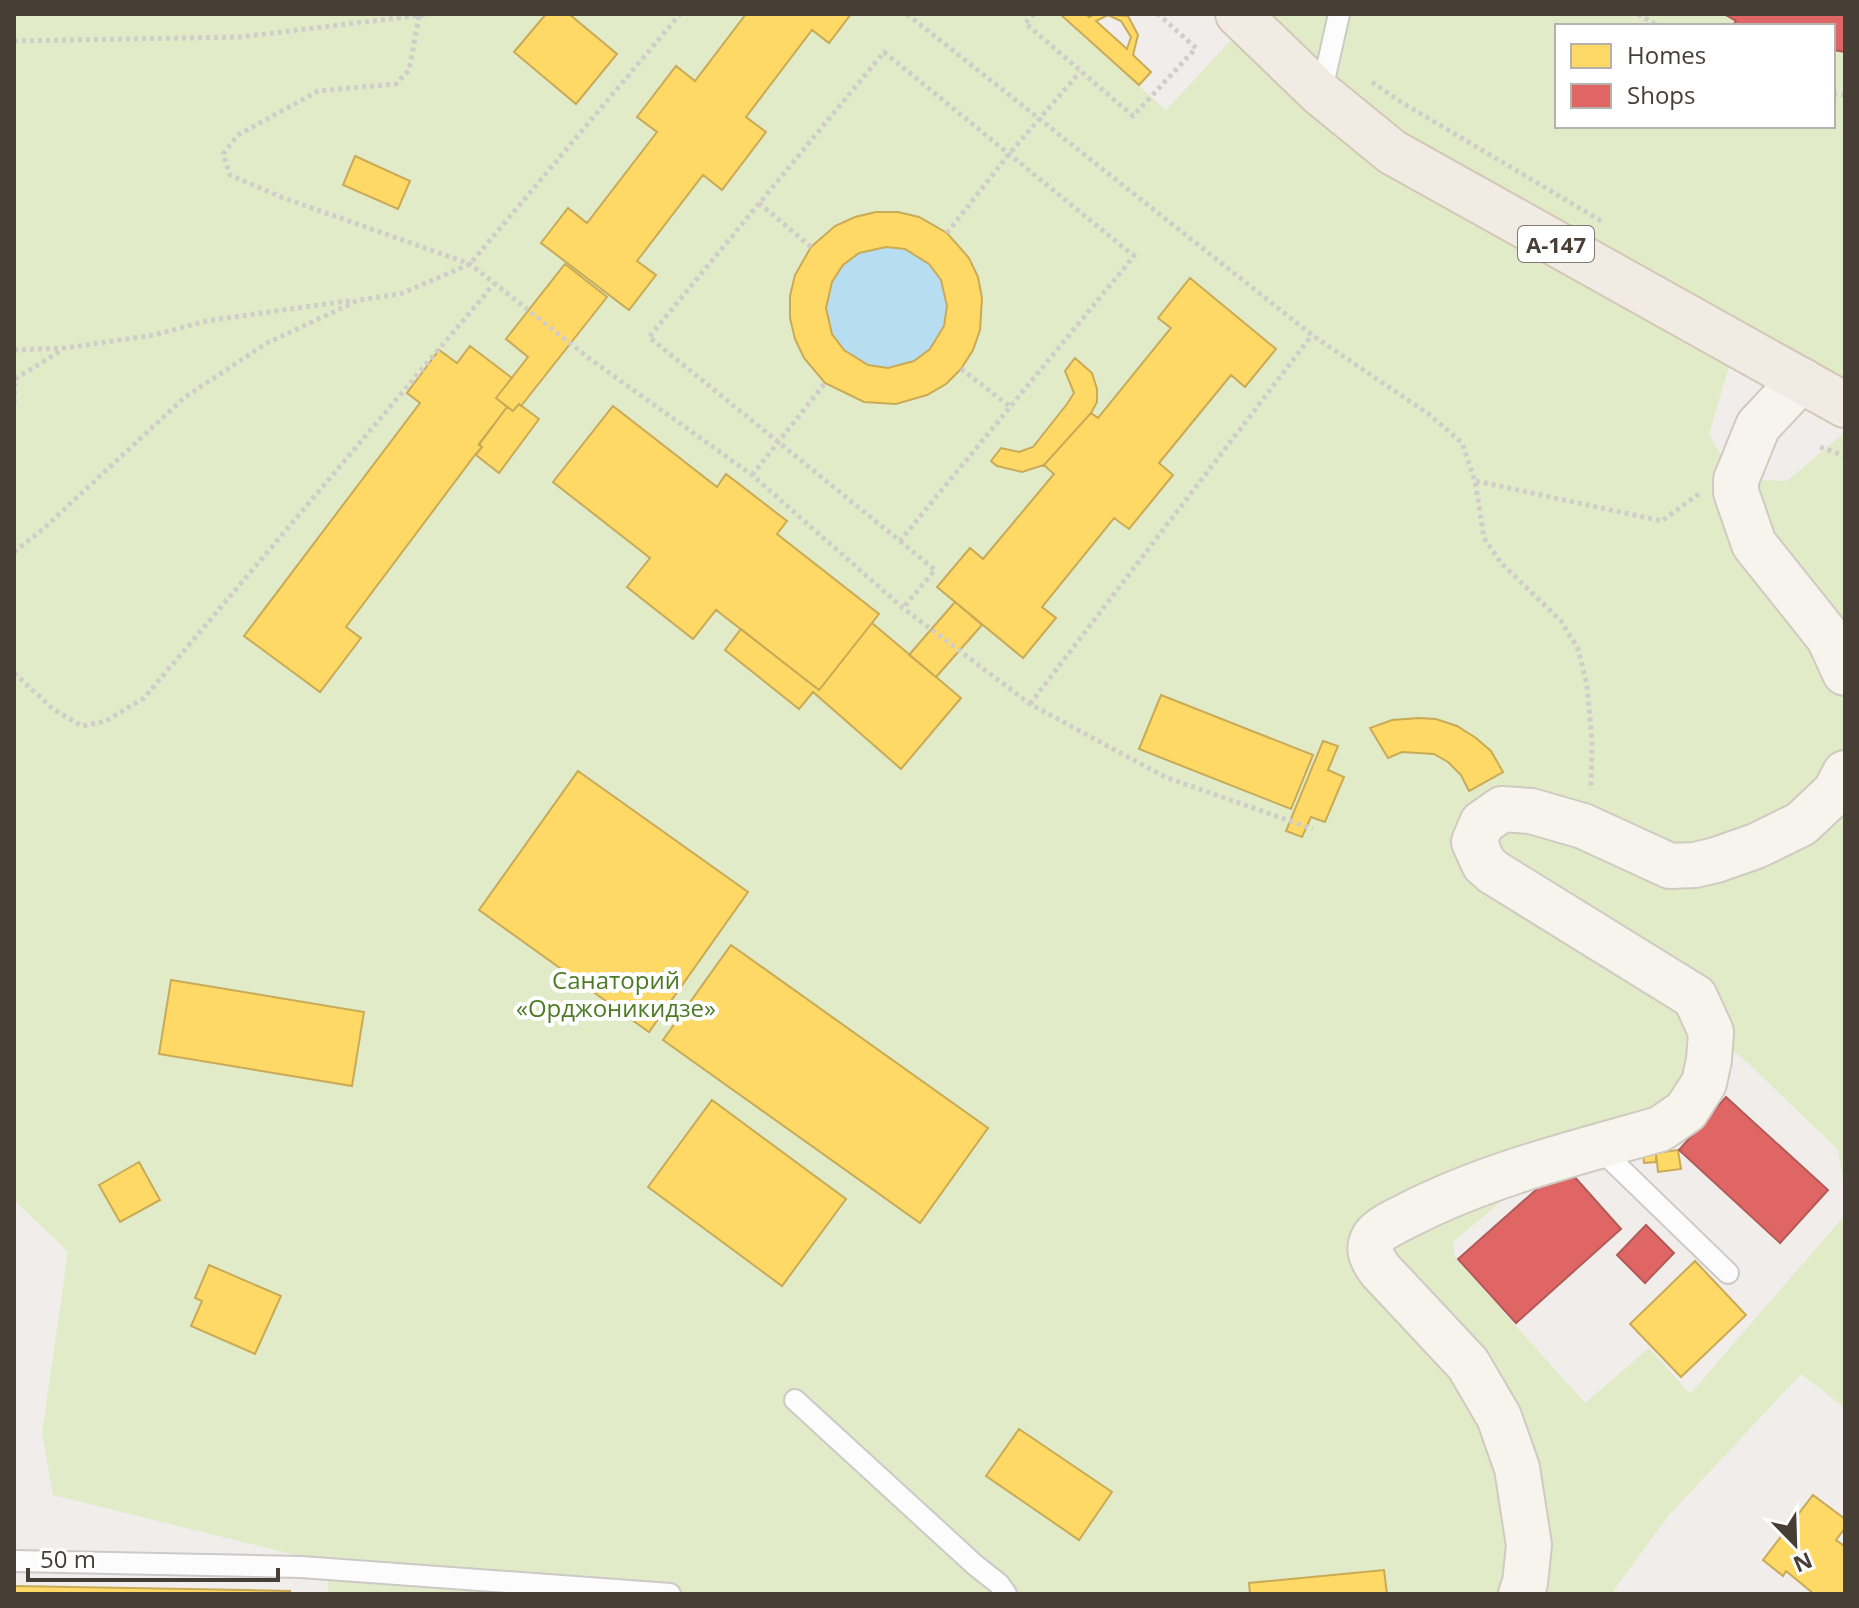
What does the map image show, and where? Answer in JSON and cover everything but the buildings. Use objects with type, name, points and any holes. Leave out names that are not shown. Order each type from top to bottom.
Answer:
[{"type":"main road","name":"А-147","points":[[1238,14],[1325,73],[1392,152],[1845,405]]},
{"type":"street","points":[[1801,380],[1758,426],[1736,480],[1736,492],[1754,544],[1829,638],[1845,673]]},
{"type":"street","points":[[1521,1594],[1529,1545],[1517,1468],[1499,1417],[1468,1364],[1380,1270],[1371,1258],[1370,1247],[1375,1235],[1393,1223],[1469,1187],[1660,1129],[1686,1111],[1704,1083],[1711,1032],[1695,997],[1493,872],[1484,864],[1474,842],[1482,823],[1502,809],[1531,811],[1583,826],[1670,866],[1706,863],[1756,846],[1801,824],[1835,792],[1845,773]]},
{"type":"lane","points":[[1325,73],[1339,14]]},
{"type":"lane","points":[[1598,1147],[1728,1273]]},
{"type":"lane","points":[[795,1400],[999,1584],[1006,1594]]},
{"type":"lane","points":[[14,1561],[301,1567],[668,1594]]},
{"type":"path","points":[[14,41],[240,37],[430,14]]},
{"type":"path","points":[[14,350],[65,348],[154,335],[206,321],[400,294],[470,264],[680,14]]},
{"type":"path","points":[[907,14],[1312,335],[1430,415],[1462,443],[1475,481],[1484,538],[1501,563],[1561,621],[1578,649],[1587,685],[1592,741],[1591,786],[1583,826]]},
{"type":"path","points":[[1034,14],[1025,23],[1133,116],[1196,48],[1158,14]]},
{"type":"path","points":[[419,16],[409,70],[396,84],[318,91],[238,135],[223,154],[230,175],[281,197],[470,264],[590,359],[752,475],[903,608],[1030,704],[1165,777],[1313,829]]},
{"type":"path","points":[[900,541],[1134,256],[884,52],[649,337],[935,570],[903,608]]},
{"type":"path","points":[[947,233],[1009,154],[1080,72]]},
{"type":"path","points":[[1325,73],[1401,102],[1616,230]]},
{"type":"path","points":[[759,203],[811,247]]},
{"type":"path","points":[[14,673],[53,709],[82,726],[106,721],[144,698],[494,284]]},
{"type":"path","points":[[14,552],[43,529],[185,397],[267,343],[359,300]]},
{"type":"path","points":[[1030,704],[1312,335]]},
{"type":"path","points":[[14,403],[15,379],[65,348]]},
{"type":"path","points":[[961,369],[1012,408]]},
{"type":"path","points":[[752,475],[825,383]]},
{"type":"path","points":[[1820,447],[1845,456]]},
{"type":"path","points":[[1475,481],[1662,521],[1703,490],[1736,492]]},
{"type":"green space","name":"Санаторий «Орджоникидзе»","points":[[14,14],[1059,14],[1166,110],[1249,21],[1241,14],[1845,14],[1845,402],[1736,343],[1709,434],[1734,479],[1787,481],[1845,432],[1845,1191],[1838,1150],[1749,1064],[1710,1032],[1688,1108],[1530,1177],[1453,1242],[1455,1258],[1585,1403],[1649,1348],[1690,1394],[1845,1215],[1845,1408],[1801,1374],[1669,1515],[1611,1594],[328,1594],[328,1563],[53,1495],[42,1433],[68,1252],[14,1200]]},
{"type":"water","points":[[887,247],[910,251],[930,264],[943,284],[947,307],[943,330],[930,350],[910,363],[887,367],[864,363],[844,350],[831,330],[827,307],[831,284],[844,264],[864,251]]}]
